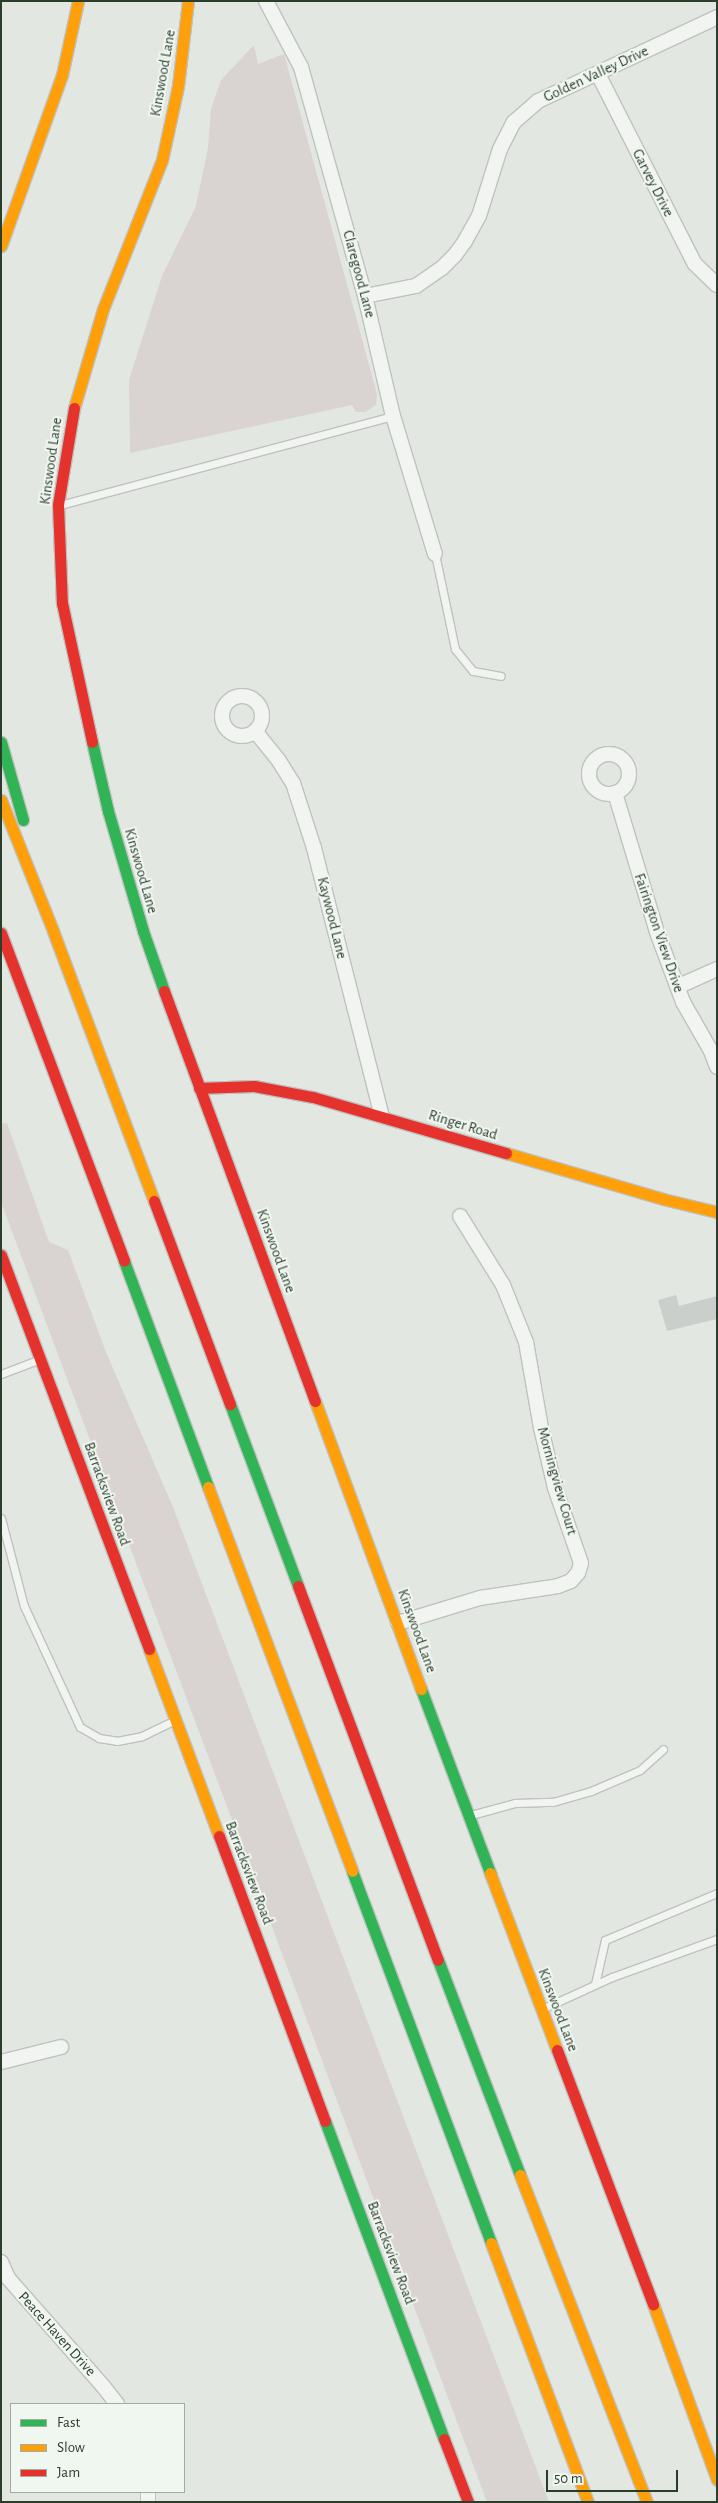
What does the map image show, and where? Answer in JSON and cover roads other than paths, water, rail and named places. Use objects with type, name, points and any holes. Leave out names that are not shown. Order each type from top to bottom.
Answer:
[{"type":"main road","points":[[1,246],[60,82],[78,1]]},
{"type":"main road","name":"Kinswood Lane","points":[[188,1],[178,86],[162,160],[103,309],[70,422],[58,505],[62,603],[108,812],[143,931],[199,1088],[468,1815],[638,2264],[717,2480]]},
{"type":"main road","points":[[1,742],[53,931]]},
{"type":"main road","points":[[1,800],[53,931],[471,2048],[646,2502]]},
{"type":"main road","points":[[1,933],[588,2502]]},
{"type":"main road","name":"Ringer Road","points":[[199,1088],[254,1086],[313,1097],[663,1199],[717,1212]]},
{"type":"main road","name":"Barracksview Road","points":[[1,1256],[468,2502]]},
{"type":"street","name":"Claregood Lane","points":[[266,1],[301,67],[366,296],[393,416],[435,554]]},
{"type":"street","name":"Golden Valley Drive","points":[[366,296],[416,286],[442,268],[465,241],[478,216],[500,149],[514,122],[538,101],[717,17]]},
{"type":"street","name":"Garvey Drive","points":[[598,74],[695,264],[717,285]]},
{"type":"street","name":"Kaywood Lane","points":[[255,731],[279,760],[293,783],[308,829],[382,1116]]},
{"type":"street","name":"Fairington View Drive","points":[[615,793],[658,935],[679,986],[683,1002],[711,1051],[717,1067]]},
{"type":"street","points":[[679,986],[717,969]]},
{"type":"street","name":"Morningview Court","points":[[398,1623],[480,1598],[558,1586],[571,1581],[578,1573],[581,1563],[556,1488],[541,1428],[526,1342],[503,1285],[460,1216]]},
{"type":"street","points":[[1,2062],[61,2047]]},
{"type":"street","name":"Peace Haven Drive","points":[[1,2262],[8,2278],[116,2403]]},
{"type":"lane","points":[[58,505],[393,416]]},
{"type":"lane","points":[[435,554],[455,649],[473,671],[501,676]]},
{"type":"lane","points":[[1,1374],[40,1359]]},
{"type":"lane","points":[[1,1518],[24,1606],[80,1727],[99,1738],[117,1741],[142,1736],[175,1720]]},
{"type":"lane","points":[[468,1815],[515,1804],[553,1802],[591,1791],[640,1770],[663,1749]]},
{"type":"lane","points":[[595,1984],[605,1940],[717,1893]]},
{"type":"lane","points":[[541,2009],[595,1984],[717,1938]]}]
